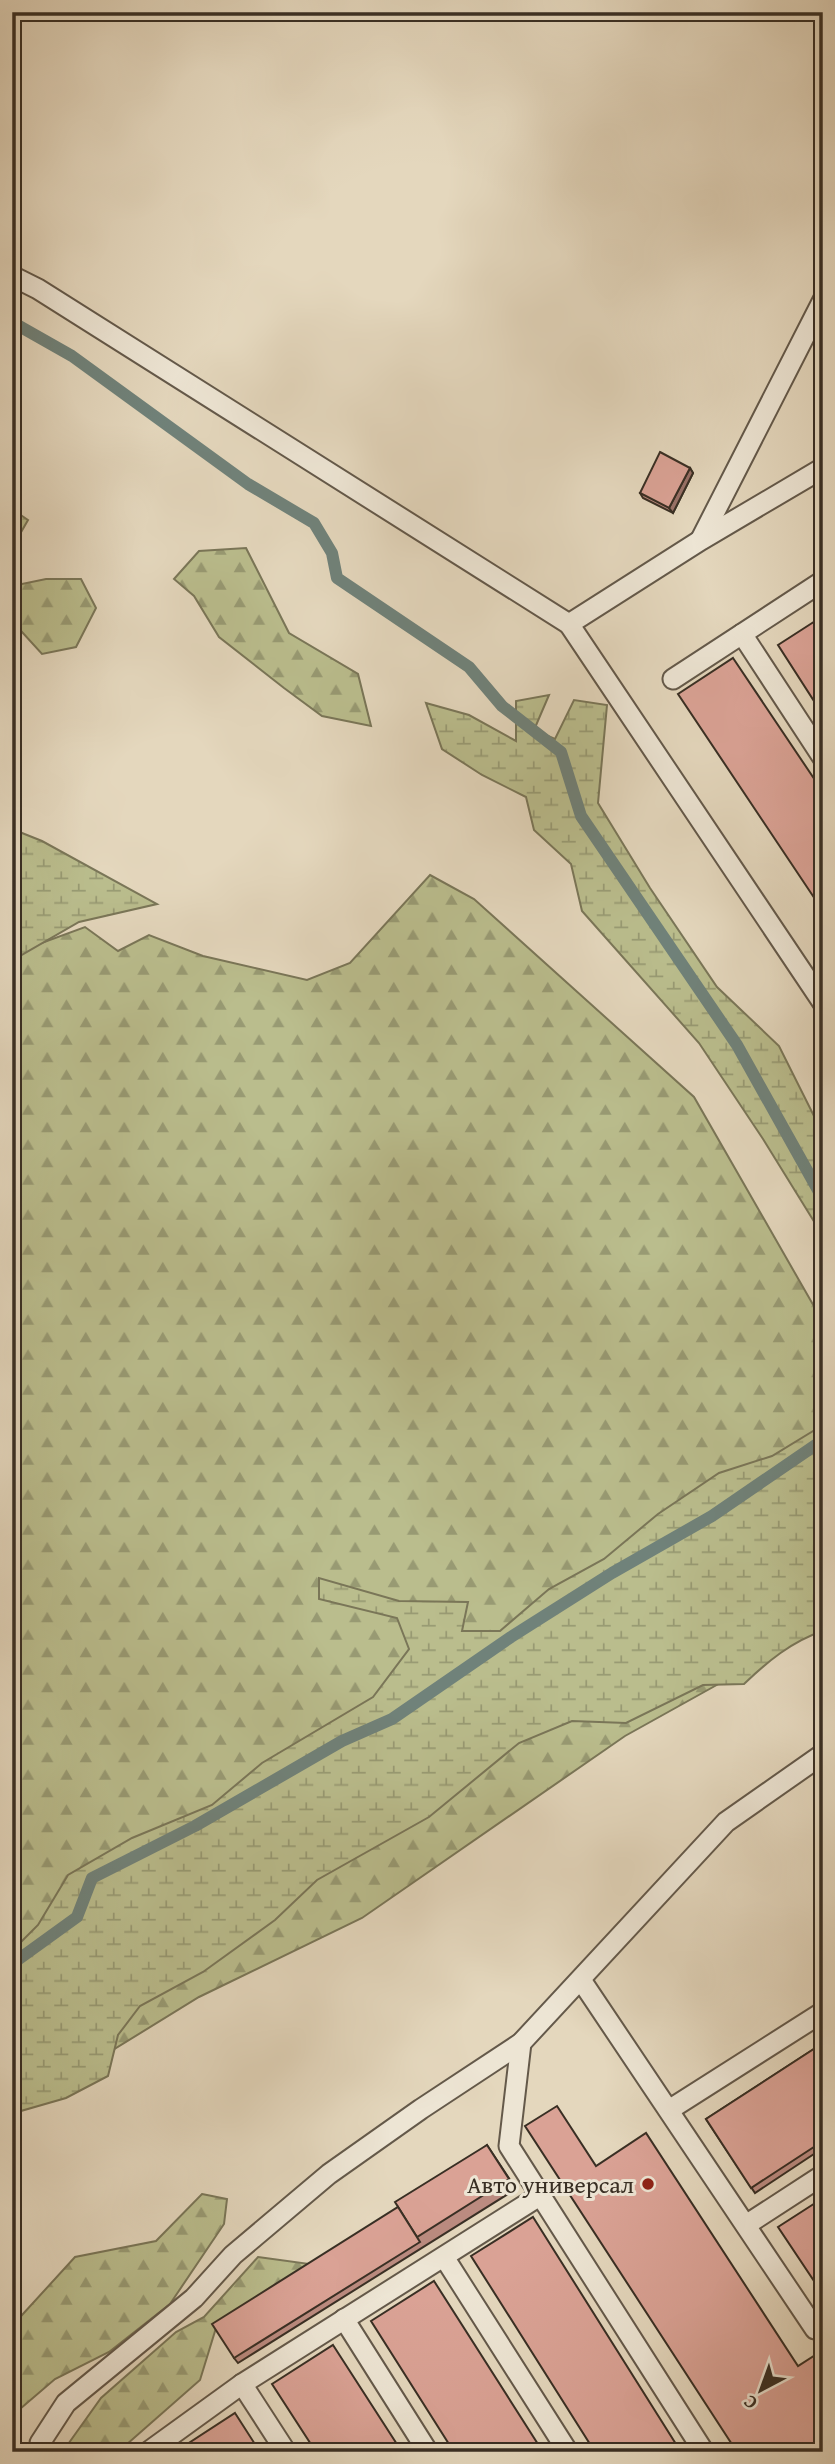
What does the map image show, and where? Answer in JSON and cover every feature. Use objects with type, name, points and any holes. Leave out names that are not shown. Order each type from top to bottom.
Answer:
[{"type":"lane","points":[[12,275],[569,624],[823,1003]]},
{"type":"lane","points":[[701,540],[823,300]]},
{"type":"lane","points":[[569,624],[701,540],[823,468]]},
{"type":"lane","points":[[673,678],[823,581]]},
{"type":"lane","points":[[742,634],[823,758]]},
{"type":"lane","points":[[41,2452],[40,2443],[66,2403],[194,2298],[233,2255],[339,2167],[521,2043],[726,1822],[823,1754]]},
{"type":"lane","points":[[581,1980],[815,2329],[823,2324]]},
{"type":"lane","points":[[669,2110],[823,2012]]},
{"type":"lane","points":[[521,2043],[509,2146],[704,2452]]},
{"type":"lane","points":[[746,2225],[823,2175]]},
{"type":"lane","points":[[148,2452],[242,2384],[541,2195]]},
{"type":"lane","points":[[444,2257],[568,2452]]},
{"type":"lane","points":[[344,2319],[428,2452]]},
{"type":"lane","points":[[242,2384],[286,2452]]},
{"type":"green space","points":[[12,509],[28,520],[12,548]]},
{"type":"green space","points":[[246,548],[289,633],[358,674],[371,726],[322,716],[284,688],[219,637],[194,596],[174,579],[199,551]]},
{"type":"green space","points":[[46,579],[81,579],[96,608],[76,647],[42,654],[12,621],[12,586]]},
{"type":"green space","points":[[549,695],[534,730],[555,739],[574,700],[607,705],[598,803],[650,888],[717,987],[779,1046],[823,1134],[823,1236],[699,1043],[582,911],[571,864],[534,830],[526,797],[482,775],[442,749],[426,703],[469,715],[516,741],[516,701]]},
{"type":"green space","points":[[12,829],[42,841],[157,904],[79,922],[18,957],[12,954]]},
{"type":"green space","points":[[430,875],[474,899],[694,1097],[823,1322],[823,1595],[740,1672],[625,1736],[362,1918],[199,1997],[12,2112],[12,949],[28,948],[85,927],[118,951],[149,935],[203,956],[307,980],[350,963]]},
{"type":"green space","points":[[823,1425],[823,1631],[801,1640],[781,1653],[744,1684],[703,1685],[626,1723],[572,1721],[519,1743],[429,1817],[317,1880],[275,1920],[203,1972],[140,2006],[118,2035],[108,2076],[66,2098],[21,2111],[12,2121],[12,1951],[38,1925],[68,1875],[132,1838],[212,1805],[262,1763],[373,1697],[409,1649],[397,1618],[319,1599],[319,1578],[399,1601],[468,1602],[462,1631],[500,1631],[549,1589],[604,1559],[658,1514],[719,1473],[772,1456]]},
{"type":"green space","points":[[202,2194],[227,2199],[224,2224],[170,2304],[109,2352],[55,2379],[20,2409],[12,2403],[12,2326],[75,2257],[156,2241]]},
{"type":"green space","points":[[258,2257],[317,2265],[216,2328],[200,2380],[118,2452],[66,2452],[66,2447],[101,2398],[176,2332],[204,2317]]},
{"type":"building","points":[[660,452],[690,468],[669,508],[640,493]]},
{"type":"building","points":[[823,616],[823,715],[778,645]]},
{"type":"building","points":[[733,658],[823,792],[823,911],[678,694]]},
{"type":"building","points":[[823,2043],[823,2141],[751,2188],[706,2119]]},
{"type":"building","points":[[557,2106],[596,2166],[646,2133],[798,2366],[823,2350],[823,2452],[737,2452],[525,2126]]},
{"type":"building","points":[[487,2145],[509,2179],[417,2237],[395,2202]]},
{"type":"building","points":[[823,2198],[823,2289],[820,2290],[778,2227]]},
{"type":"building","points":[[398,2207],[420,2242],[234,2358],[212,2324]]},
{"type":"building","points":[[533,2217],[681,2452],[595,2452],[471,2256]]},
{"type":"building","points":[[434,2281],[543,2452],[454,2452],[371,2321]]},
{"type":"building","points":[[333,2345],[402,2452],[316,2452],[272,2384]]},
{"type":"building","points":[[235,2413],[260,2452],[175,2452]]},
{"type":"waterway","points":[[12,322],[72,356],[248,484],[314,523],[332,553],[337,578],[469,667],[502,706],[561,752],[581,816],[737,1045],[823,1199]]},
{"type":"waterway","points":[[12,1964],[77,1917],[92,1878],[195,1826],[342,1741],[392,1719],[511,1637],[612,1573],[712,1516],[823,1440]]},
{"type":"place","name":"Авто универсал","points":[[648,2184]]}]
